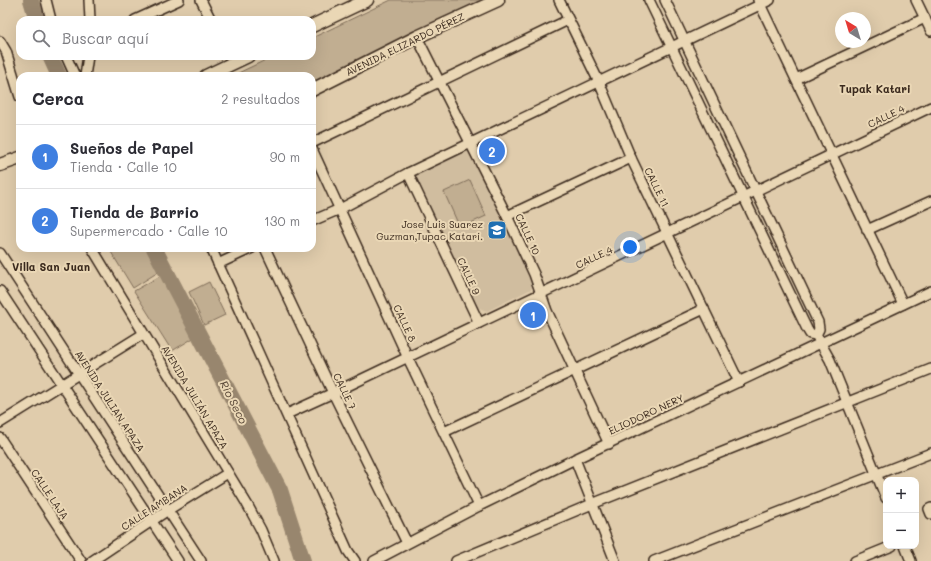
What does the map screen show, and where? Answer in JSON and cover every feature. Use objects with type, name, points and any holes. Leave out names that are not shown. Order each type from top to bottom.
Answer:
[{"type":"main road","name":"AVENIDA ELIZARDO PÉREZ","points":[[316,88],[417,37],[498,0]]},
{"type":"main road","points":[[316,24],[361,2]]},
{"type":"main road","points":[[212,72],[230,60]]},
{"type":"main road","points":[[0,165],[16,159]]},
{"type":"street","points":[[46,0],[50,16]]},
{"type":"street","points":[[90,0],[90,16]]},
{"type":"street","points":[[144,16],[179,0]]},
{"type":"street","points":[[201,0],[209,16]]},
{"type":"street","name":"CALLE 11","points":[[559,0],[599,82],[631,158],[739,382]]},
{"type":"street","points":[[649,0],[807,329],[810,334],[818,339],[830,360],[883,491]]},
{"type":"street","points":[[665,0],[818,322],[818,339]]},
{"type":"street","points":[[316,219],[340,209],[408,173],[685,40],[759,2],[770,0]]},
{"type":"street","points":[[916,0],[931,31]]},
{"type":"street","points":[[759,2],[903,304]]},
{"type":"street","points":[[796,79],[924,18]]},
{"type":"street","points":[[316,141],[568,20]]},
{"type":"street","name":"CALLE 10","points":[[417,37],[507,216],[534,274],[547,311],[609,444]]},
{"type":"street","points":[[0,41],[6,51],[16,84]]},
{"type":"street","points":[[68,60],[73,72]]},
{"type":"street","points":[[86,72],[87,60]]},
{"type":"street","name":"CALLE 4","points":[[287,414],[408,358],[931,107]]},
{"type":"street","name":"CALLE 8","points":[[316,158],[408,358],[479,506]]},
{"type":"street","points":[[507,216],[631,158]]},
{"type":"street","name":"CALLE 9","points":[[408,173],[479,323]]},
{"type":"street","points":[[867,230],[931,200]]},
{"type":"street","name":"AVENIDA JULIÁN APAZA","points":[[94,252],[247,504],[261,530],[274,561]]},
{"type":"street","points":[[213,252],[348,550],[355,561]]},
{"type":"street","points":[[218,264],[244,252]]},
{"type":"street","name":"CALLE 7","points":[[267,252],[333,393],[407,543]]},
{"type":"street","name":"AVENIDA JULIAN APAZA","points":[[0,253],[201,561]]},
{"type":"street","points":[[0,291],[178,561]]},
{"type":"street","name":"ELIODORO NERY","points":[[374,561],[479,506],[739,382],[818,339],[931,291]]},
{"type":"street","points":[[444,432],[704,309]]},
{"type":"street","points":[[0,423],[143,334]]},
{"type":"street","points":[[456,561],[592,504],[931,369]]},
{"type":"street","name":"CALLE LAJA","points":[[0,438],[81,561]]},
{"type":"street","points":[[654,561],[931,453]]},
{"type":"street","points":[[575,459],[615,561]]},
{"type":"street","name":"CALLE AMBANA","points":[[92,561],[168,510],[228,473]]},
{"type":"street","points":[[931,508],[929,509],[931,514]]},
{"type":"street","points":[[855,561],[885,549]]},
{"type":"street","points":[[906,549],[911,561]]},
{"type":"shaded area","points":[[391,0],[485,0],[316,80],[316,72],[240,72],[266,60],[316,60],[316,36]]},
{"type":"shaded area","points":[[467,150],[471,152],[533,284],[531,289],[487,311],[479,308],[415,176]]},
{"type":"shaded area","points":[[470,180],[486,216],[460,228],[444,192]]},
{"type":"shaded area","points":[[111,252],[148,252],[160,271],[133,288]]},
{"type":"shaded area","points":[[162,275],[195,337],[172,351],[134,291]]},
{"type":"shaded area","points":[[209,282],[225,315],[204,325],[189,292]]},
{"type":"waterway","name":"Río Seco","points":[[31,0],[36,16]]},
{"type":"waterway","name":"Río Seco","points":[[52,60],[57,72]]},
{"type":"waterway","name":"Río Seco","points":[[156,252],[280,490],[303,561]]},
{"type":"place","name":"Tienda de Barrio","points":[[492,151]]},
{"type":"place","name":"Jose Luis Suarez Guzman,Tupac Katari.","points":[[497,230]]},
{"type":"place","name":"Sueños de Papel","points":[[533,315]]},
{"type":"district","name":"Tupak Katari","points":[[875,88]]},
{"type":"district","name":"Villa San Juan","points":[[51,266]]}]
